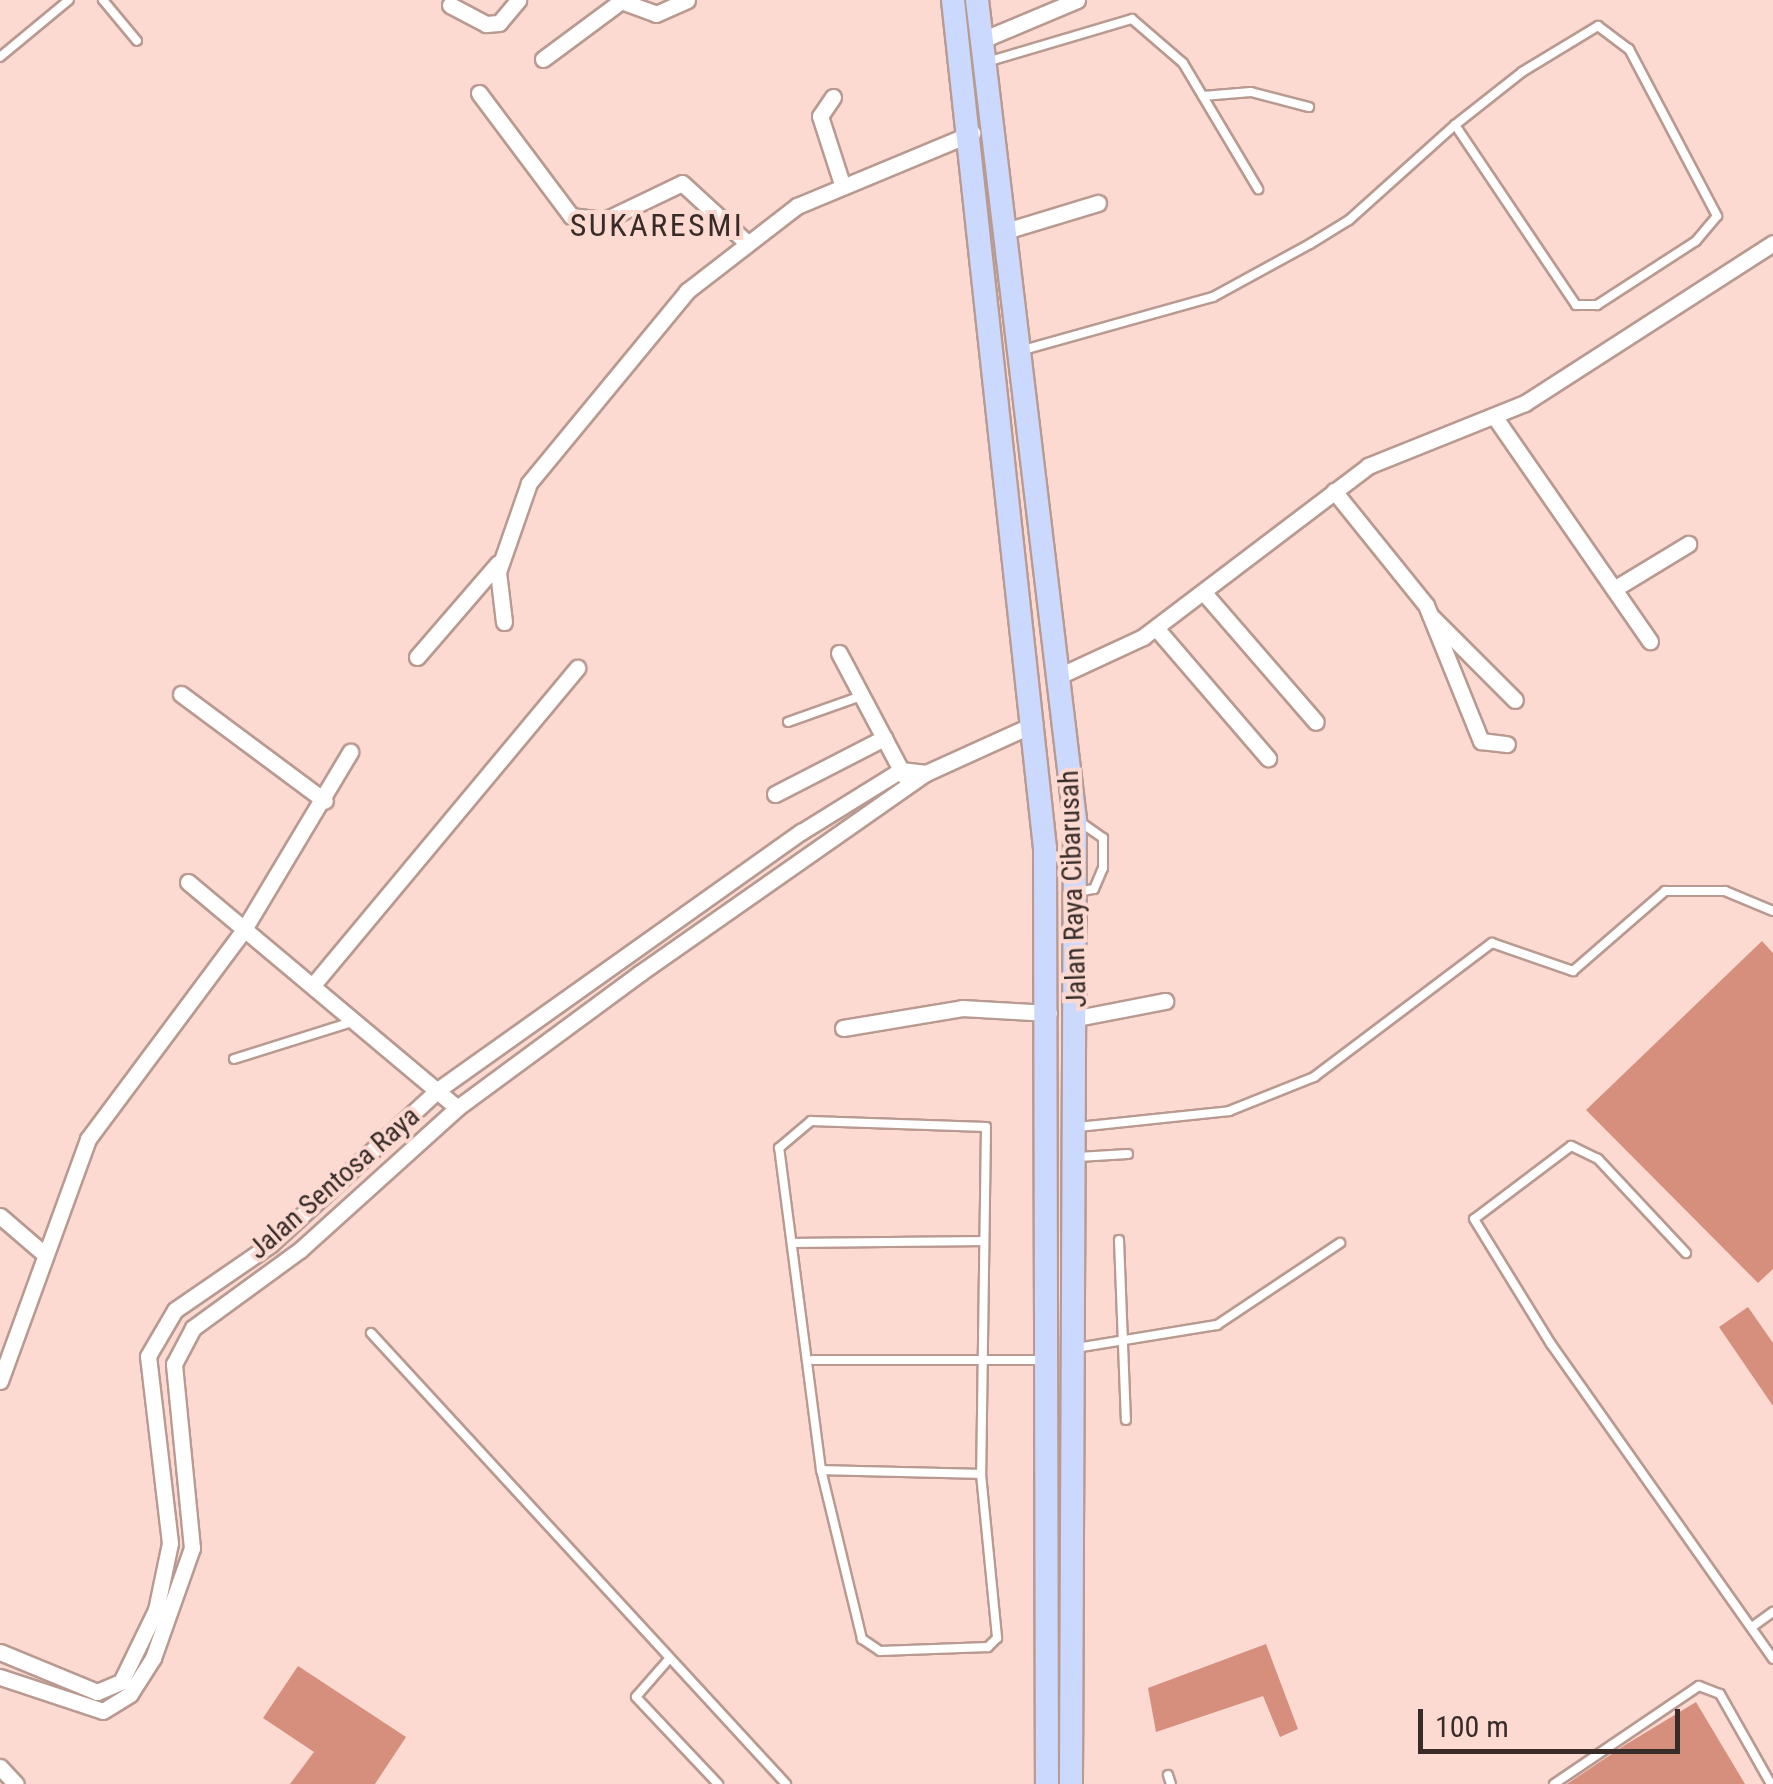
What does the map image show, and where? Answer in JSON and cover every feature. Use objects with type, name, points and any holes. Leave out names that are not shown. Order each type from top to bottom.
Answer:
[{"type":"main road","name":"Jalan Raya Cibarusah","points":[[954,0],[972,133],[1034,724],[1048,1012],[1046,1784]]},
{"type":"main road","name":"Jalan Raya Cibarusah","points":[[977,0],[1009,230],[1075,820],[1078,1157],[1072,1784]]},
{"type":"street","points":[[450,5],[486,24],[499,23],[518,0]]},
{"type":"street","points":[[543,59],[621,1],[656,14],[687,0]]},
{"type":"street","points":[[984,51],[1077,0]]},
{"type":"street","points":[[478,93],[571,216],[605,220],[682,183],[744,240]]},
{"type":"street","points":[[833,97],[820,116],[842,184]]},
{"type":"street","points":[[417,657],[501,560],[529,483],[687,291],[744,240],[842,184],[972,133]]},
{"type":"street","points":[[1009,230],[1098,203]]},
{"type":"street","points":[[1059,676],[1156,628],[1334,492],[1410,445],[1494,416],[1773,243]]},
{"type":"street","points":[[1494,416],[1650,641]]},
{"type":"street","points":[[1334,492],[1430,615],[1515,700]]},
{"type":"street","points":[[1614,589],[1688,544]]},
{"type":"street","points":[[501,560],[504,622]]},
{"type":"street","points":[[1205,594],[1316,722]]},
{"type":"street","points":[[1430,615],[1481,741],[1506,744]]},
{"type":"street","points":[[1156,628],[1268,758]]},
{"type":"street","points":[[839,653],[910,789]]},
{"type":"street","points":[[313,985],[578,668]]},
{"type":"street","points":[[181,694],[325,801]]},
{"type":"street","name":"Jalan Sentosa Raya","points":[[0,1677],[89,1712],[116,1708],[130,1694],[170,1622],[192,1548],[174,1364],[181,1341],[300,1250],[457,1108],[910,789],[926,773],[1034,724]]},
{"type":"street","points":[[775,794],[884,738]]},
{"type":"street","points":[[0,1380],[16,1355],[42,1252],[66,1214],[88,1140],[243,930],[325,801],[350,752]]},
{"type":"street","points":[[901,770],[926,773]]},
{"type":"street","name":"Jalan Sentosa Raya","points":[[0,1652],[97,1692],[121,1682],[156,1610],[170,1543],[148,1371],[155,1334],[271,1244],[439,1090],[901,770]]},
{"type":"street","points":[[188,882],[457,1108]]},
{"type":"street","points":[[1078,1018],[1165,1001]]},
{"type":"street","points":[[844,1028],[962,1008],[1048,1012]]},
{"type":"street","points":[[0,1216],[42,1252]]},
{"type":"street","points":[[0,1766],[16,1784]]},
{"type":"lane","points":[[0,57],[69,0]]},
{"type":"lane","points":[[103,0],[137,41]]},
{"type":"lane","points":[[984,51],[1132,19],[1183,63],[1258,189]]},
{"type":"lane","points":[[1022,351],[1125,328],[1232,288],[1350,220],[1455,125],[1583,35],[1612,30],[1716,199],[1716,216],[1696,241],[1598,304],[1576,304],[1455,125]]},
{"type":"lane","points":[[1203,96],[1251,92],[1309,107]]},
{"type":"lane","points":[[788,722],[862,696]]},
{"type":"lane","points":[[1078,1127],[1229,1111],[1314,1077],[1492,944],[1573,971],[1665,891],[1725,890],[1773,911]]},
{"type":"lane","points":[[234,1059],[356,1020]]},
{"type":"lane","points":[[811,1121],[986,1127],[980,1474],[996,1638],[988,1647],[880,1650],[862,1639],[821,1470],[814,1360],[794,1243],[779,1148],[811,1121]]},
{"type":"lane","points":[[1686,1252],[1598,1159],[1571,1146],[1474,1219],[1551,1344],[1773,1659]]},
{"type":"lane","points":[[1078,1157],[1128,1154]]},
{"type":"lane","points":[[1119,1240],[1126,1420]]},
{"type":"lane","points":[[794,1243],[984,1241]]},
{"type":"lane","points":[[1076,1348],[1217,1324],[1340,1243]]},
{"type":"lane","points":[[371,1333],[786,1784]]},
{"type":"lane","points":[[814,1360],[1048,1360]]},
{"type":"lane","points":[[821,1470],[980,1474]]},
{"type":"lane","points":[[1752,1627],[1773,1612]]},
{"type":"lane","points":[[669,1658],[636,1697],[718,1784]]},
{"type":"lane","points":[[1554,1784],[1700,1686],[1720,1694],[1771,1784]]},
{"type":"building","points":[[1762,941],[1773,953],[1773,1269],[1758,1283],[1586,1110]]},
{"type":"building","points":[[1748,1307],[1773,1343],[1773,1406],[1719,1327]]},
{"type":"building","points":[[1266,1644],[1298,1729],[1280,1737],[1263,1696],[1156,1732],[1148,1688]]},
{"type":"building","points":[[298,1666],[406,1737],[375,1784],[290,1784],[314,1752],[263,1718]]},
{"type":"building","points":[[1696,1702],[1745,1784],[1567,1784],[1625,1745]]},
{"type":"district","name":"SUKARESMI","points":[[657,225]]}]
